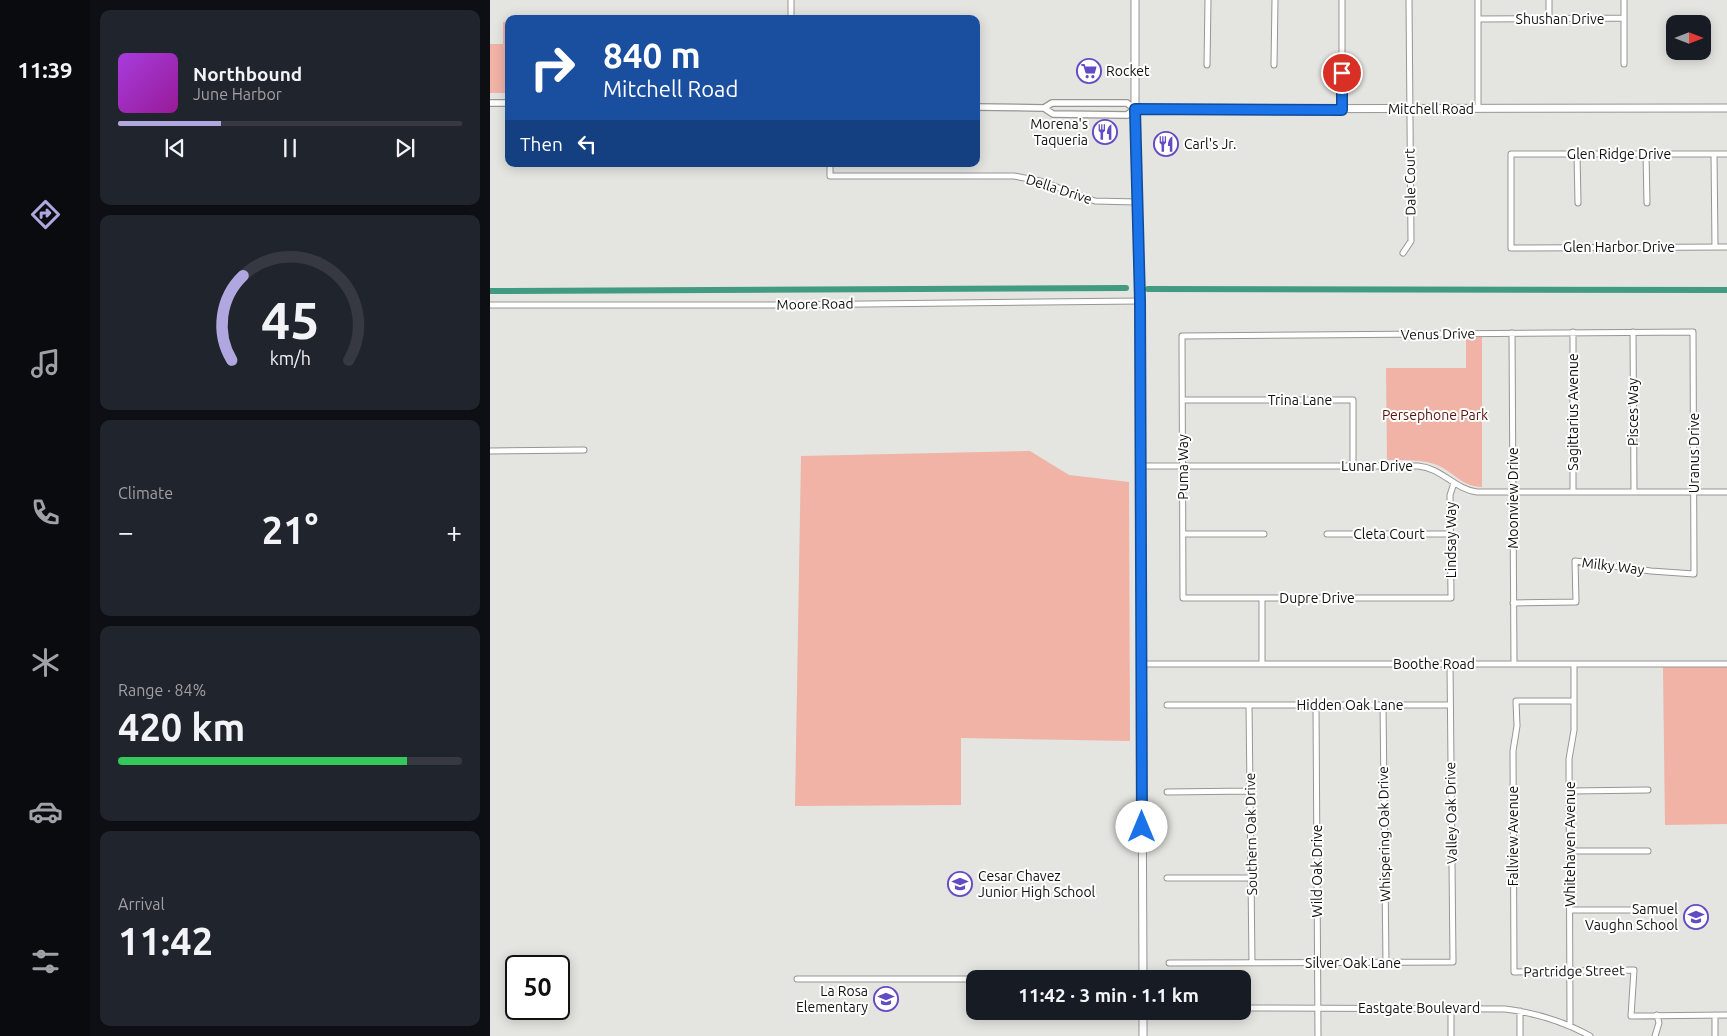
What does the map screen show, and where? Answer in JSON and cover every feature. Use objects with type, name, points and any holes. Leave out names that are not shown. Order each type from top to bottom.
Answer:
[{"type":"main road","points":[[1135,0],[1135,109],[1140,301],[1143,970]]},
{"type":"main road","name":"Mitchell Road","points":[[1135,109],[1727,108]]},
{"type":"main road","points":[[1143,1020],[1143,1036]]},
{"type":"street","points":[[791,0],[791,15]]},
{"type":"street","points":[[1207,65],[1208,0]]},
{"type":"street","points":[[1274,65],[1275,0]]},
{"type":"street","points":[[1342,0],[1342,110]]},
{"type":"street","name":"Dale Court","points":[[1403,253],[1410,241],[1409,0]]},
{"type":"street","points":[[1478,0],[1478,109]]},
{"type":"street","points":[[1549,0],[1549,19]]},
{"type":"street","name":"Shushan Drive","points":[[1478,19],[1624,18],[1624,0]]},
{"type":"street","points":[[1624,18],[1624,64]]},
{"type":"street","points":[[490,103],[505,103]]},
{"type":"street","name":"Mitchell Road","points":[[980,107],[1044,108],[1053,114],[1118,115],[1127,115],[1135,109],[1127,103],[1052,103],[1044,108]]},
{"type":"street","name":"Glen Ridge Drive","points":[[1511,248],[1511,154],[1727,154]]},
{"type":"street","points":[[1577,154],[1578,202]]},
{"type":"street","points":[[1646,154],[1647,203]]},
{"type":"street","points":[[1714,154],[1715,246]]},
{"type":"street","name":"Della Drive","points":[[830,167],[830,176],[1014,176],[1040,181],[1095,201],[1137,202]]},
{"type":"street","name":"Glen Harbor Drive","points":[[1511,248],[1727,247]]},
{"type":"street","name":"Moore Road","points":[[490,305],[744,305],[1140,301]]},
{"type":"street","name":"Sagittarius Avenue","points":[[1573,332],[1573,492]]},
{"type":"street","name":"Pisces Way","points":[[1633,332],[1634,492]]},
{"type":"street","name":"Venus Drive","points":[[1182,336],[1694,332]]},
{"type":"street","name":"Uranus Drive","points":[[1694,332],[1694,574]]},
{"type":"street","name":"Moonview Drive","points":[[1512,333],[1514,664]]},
{"type":"street","name":"Puma Way","points":[[1182,336],[1184,598]]},
{"type":"street","name":"Trina Lane","points":[[1182,400],[1353,400],[1353,466]]},
{"type":"street","points":[[490,451],[584,450]]},
{"type":"street","name":"Lunar Drive","points":[[1141,466],[1426,466],[1439,472],[1454,484],[1475,492],[1727,492]]},
{"type":"street","name":"Lindsay Way","points":[[1451,598],[1450,495],[1454,484]]},
{"type":"street","points":[[1183,534],[1264,534]]},
{"type":"street","name":"Cleta Court","points":[[1327,534],[1450,534]]},
{"type":"street","name":"Milky Way","points":[[1513,603],[1576,602],[1575,561],[1651,571],[1694,574]]},
{"type":"street","name":"Dupre Drive","points":[[1184,598],[1451,598]]},
{"type":"street","points":[[1262,598],[1262,664]]},
{"type":"street","name":"Boothe Road","points":[[1141,664],[1727,664]]},
{"type":"street","name":"Valley Oak Drive","points":[[1450,664],[1453,962]]},
{"type":"street","name":"Whitehaven Avenue","points":[[1570,1024],[1571,791],[1569,759],[1574,730],[1574,664]]},
{"type":"street","name":"Fallview Avenue","points":[[1514,972],[1513,751],[1517,726],[1516,701],[1574,702]]},
{"type":"street","name":"Hidden Oak Lane","points":[[1166,705],[1450,705]]},
{"type":"street","name":"Southern Oak Drive","points":[[1249,705],[1252,963]]},
{"type":"street","name":"Wild Oak Drive","points":[[1316,705],[1318,1036]]},
{"type":"street","name":"Whispering Oak Drive","points":[[1383,705],[1386,963]]},
{"type":"street","points":[[1571,791],[1648,790]]},
{"type":"street","points":[[1167,792],[1250,792]]},
{"type":"street","points":[[1571,851],[1648,851]]},
{"type":"street","points":[[1167,878],[1251,878]]},
{"type":"street","points":[[1570,910],[1648,910]]},
{"type":"street","name":"Silver Oak Lane","points":[[1169,963],[1453,962]]},
{"type":"street","name":"Partridge Street","points":[[1514,972],[1634,970],[1631,1016],[1657,1015]]},
{"type":"street","points":[[797,980],[966,979]]},
{"type":"street","name":"Eastgate Boulevard","points":[[1251,1008],[1491,1008],[1520,1011],[1570,1024],[1590,1036]]},
{"type":"street","points":[[1451,1008],[1451,1036]]},
{"type":"street","points":[[1520,1011],[1520,1036]]},
{"type":"street","points":[[1655,1036],[1658,1023],[1657,1015],[1727,1015]]},
{"type":"street","points":[[1715,1015],[1715,1036]]},
{"type":"green space","points":[[503,22],[505,22],[505,93],[490,93],[490,44],[503,44]]},
{"type":"green space","name":"Persephone Park","points":[[1482,337],[1482,487],[1469,485],[1443,468],[1431,463],[1412,460],[1387,460],[1386,368],[1466,368],[1466,338]]},
{"type":"green space","points":[[1030,451],[1069,475],[1129,482],[1130,741],[961,738],[961,805],[795,806],[801,456]]},
{"type":"green space","points":[[1663,667],[1727,667],[1727,824],[1665,825]]},
{"type":"waterway","points":[[490,291],[1126,288]]},
{"type":"waterway","points":[[1148,289],[1727,290]]},
{"type":"place","name":"Rocket","points":[[1089,71]]},
{"type":"place","name":"Morena's Taqueria","points":[[1105,132]]},
{"type":"place","name":"Carl's Jr.","points":[[1166,144]]},
{"type":"place","name":"Cesar Chavez Junior High School","points":[[960,884]]},
{"type":"place","name":"Samuel Vaughn School","points":[[1696,917]]},
{"type":"place","name":"La Rosa Elementary","points":[[886,999]]},
{"type":"route","points":[[1142,827],[1140,301],[1135,109],[1342,110],[1342,73]]}]
